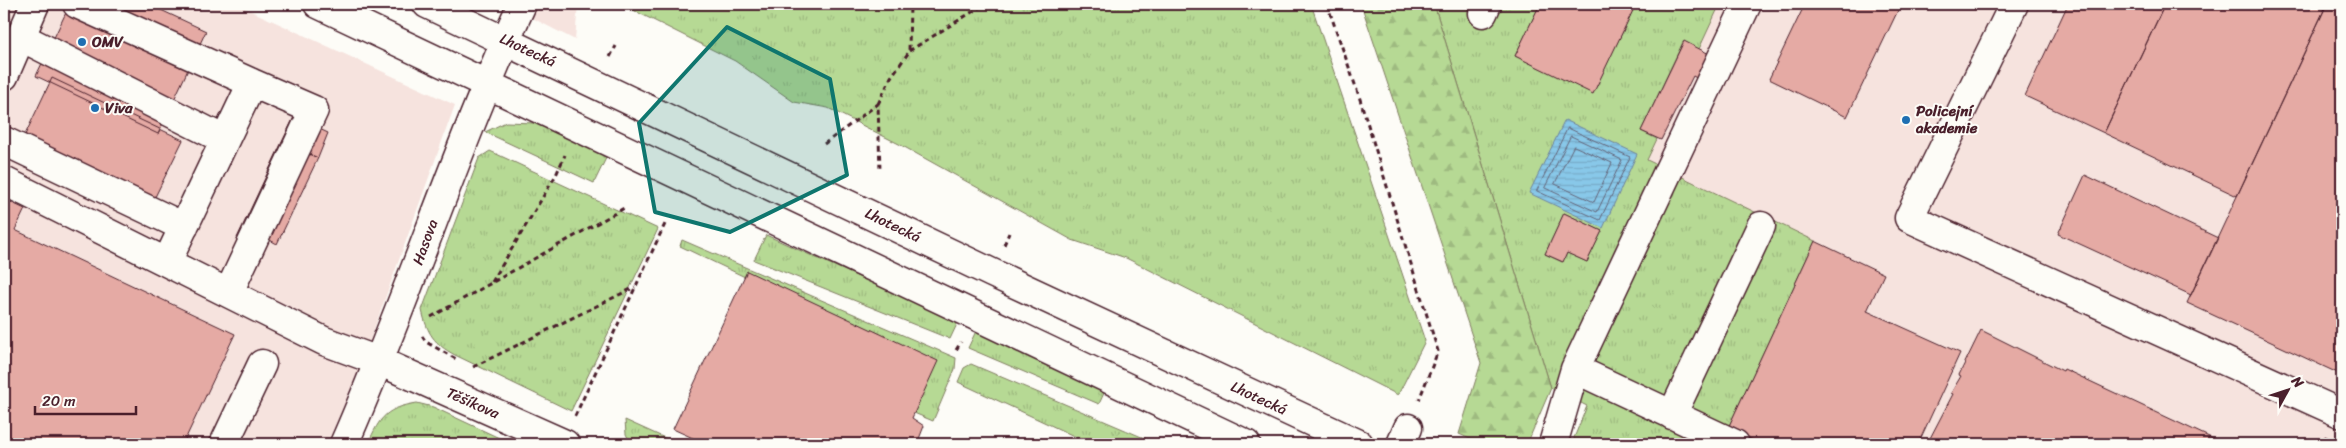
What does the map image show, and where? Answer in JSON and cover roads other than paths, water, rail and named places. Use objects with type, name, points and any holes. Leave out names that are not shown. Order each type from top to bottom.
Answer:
[{"type":"street","points":[[4,76],[35,4]]},
{"type":"street","points":[[77,4],[314,110],[228,292]]},
{"type":"street","points":[[318,4],[1246,444]]},
{"type":"street","name":"Lhotecká","points":[[428,4],[992,273],[1359,444]]},
{"type":"street","name":"Hasova","points":[[344,444],[381,362],[487,84],[522,4]]},
{"type":"street","points":[[1553,444],[1575,368],[1747,4]]},
{"type":"street","points":[[2014,4],[1909,218],[2342,414]]},
{"type":"street","points":[[21,37],[225,140]]},
{"type":"street","points":[[167,262],[252,83]]},
{"type":"street","points":[[4,141],[184,227]]},
{"type":"street","name":"Těšíkova","points":[[4,181],[324,341],[381,362],[564,444]]},
{"type":"street","points":[[1672,414],[1761,226]]},
{"type":"street","points":[[224,444],[262,364]]},
{"type":"street","points":[[1575,368],[1735,444]]},
{"type":"water","points":[[1565,120],[1637,154],[1603,228],[1529,193]]},
{"type":"place","name":"OMV","points":[[82,42]]},
{"type":"place","name":"Viva","points":[[95,108]]},
{"type":"place","name":"Policejní akademie","points":[[1906,120]]}]
